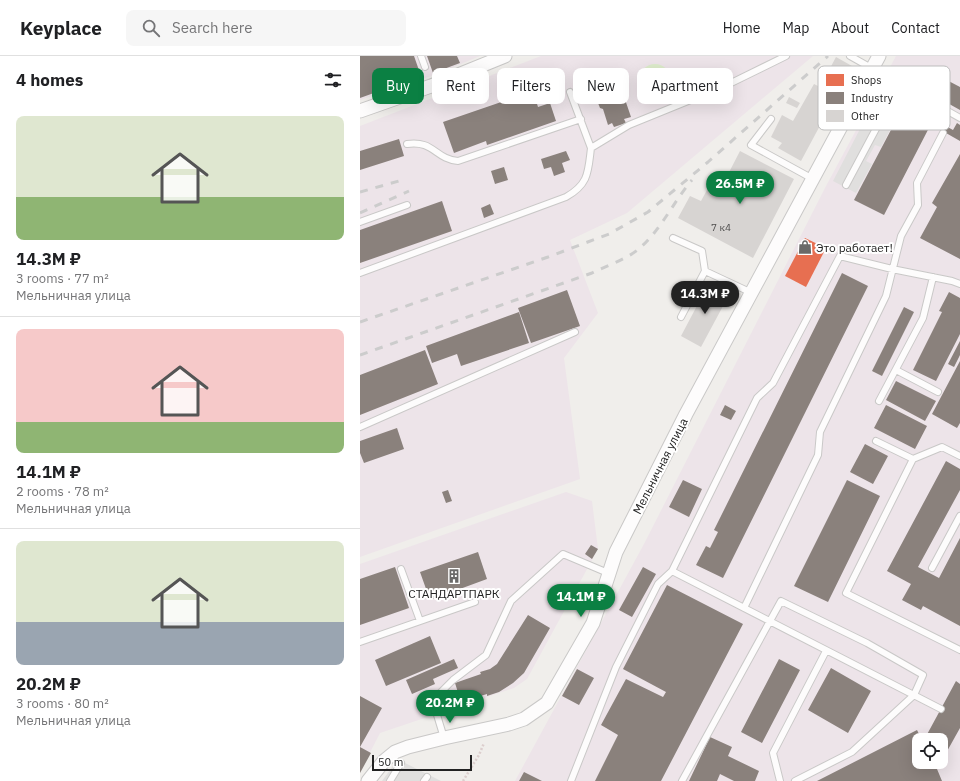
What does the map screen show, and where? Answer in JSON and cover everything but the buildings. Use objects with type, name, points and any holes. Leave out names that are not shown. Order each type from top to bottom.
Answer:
[{"type":"street","points":[[360,111],[431,86],[505,56]]},
{"type":"street","name":"Мельничная улица","points":[[873,66],[879,56]]},
{"type":"street","name":"Мельничная улица","points":[[368,781],[384,761],[395,752],[408,747],[489,729],[524,719],[547,703],[593,623],[616,552],[839,130]]},
{"type":"lane","points":[[421,56],[425,67]]},
{"type":"lane","points":[[591,148],[629,125],[725,86],[786,56]]},
{"type":"lane","points":[[850,56],[868,66]]},
{"type":"lane","points":[[360,273],[566,197],[578,190],[585,181],[591,148],[570,92]]},
{"type":"lane","points":[[950,112],[960,118]]},
{"type":"lane","points":[[407,144],[418,142],[428,145],[449,160],[458,161],[581,119]]},
{"type":"lane","points":[[771,119],[751,145],[813,179]]},
{"type":"lane","points":[[846,185],[875,130]]},
{"type":"lane","points":[[744,608],[818,455],[820,432],[886,296],[901,236],[918,205],[917,183],[943,133]]},
{"type":"lane","points":[[360,222],[407,205]]},
{"type":"lane","points":[[672,238],[702,251],[705,271],[681,317]]},
{"type":"lane","points":[[571,781],[616,668],[658,584],[672,571],[757,398],[773,383],[840,256],[892,269],[952,280],[960,284]]},
{"type":"lane","points":[[705,271],[752,293]]},
{"type":"lane","points":[[878,401],[923,318],[933,277]]},
{"type":"lane","points":[[360,426],[575,332]]},
{"type":"lane","points":[[896,370],[938,392]]},
{"type":"lane","points":[[876,441],[913,459]]},
{"type":"lane","points":[[960,456],[942,447],[913,459],[846,592],[960,650]]},
{"type":"lane","points":[[932,568],[960,516]]},
{"type":"lane","points":[[444,738],[434,705],[436,697],[453,680],[486,655],[512,601],[563,554],[608,574]]},
{"type":"lane","points":[[401,569],[420,621]]},
{"type":"lane","points":[[672,571],[941,709]]},
{"type":"lane","points":[[682,781],[770,622],[780,600],[867,643],[923,676],[914,695],[852,752],[794,781]]},
{"type":"lane","points":[[360,642],[475,602]]},
{"type":"lane","points":[[780,781],[773,753],[826,651]]},
{"type":"lane","points":[[390,781],[402,764]]},
{"type":"path","points":[[463,781],[479,755],[489,729]]},
{"type":"shaded area","points":[[360,56],[480,56],[451,68],[432,68],[432,76],[424,78],[424,68],[372,68],[372,96],[360,100]]},
{"type":"shaded area","points":[[541,56],[813,56],[627,213],[570,240],[598,313],[564,358],[580,479],[360,557],[360,126],[417,104],[424,104],[424,101],[432,98],[432,104],[489,104],[489,76],[497,73],[497,104],[565,104],[565,68],[510,68]]},
{"type":"shaded area","points":[[896,56],[960,56],[960,781],[515,781],[644,544],[826,186],[856,130],[950,130],[950,66],[891,66]]},
{"type":"shaded area","points":[[859,130],[890,130],[881,147],[875,145],[866,161],[872,164],[856,193],[833,181]]},
{"type":"shaded area","points":[[566,492],[592,501],[598,549],[527,679],[514,688],[380,733],[360,772],[360,564]]},
{"type":"shaded area","points":[[401,761],[441,781],[382,781],[395,763]]},
{"type":"green space","points":[[655,64],[665,68],[645,68],[649,65]]},
{"type":"railway","points":[[360,322],[548,257],[609,234],[648,212],[708,162],[828,56]]},
{"type":"railway","points":[[360,192],[406,179]]},
{"type":"railway","points":[[360,355],[592,273],[624,258],[636,251],[648,240],[662,223],[692,180]]},
{"type":"railway","points":[[360,213],[409,191]]},
{"type":"place","name":"Это работает!","points":[[805,247]]},
{"type":"place","name":"СТАНДАРТПАРК","points":[[454,576]]}]
